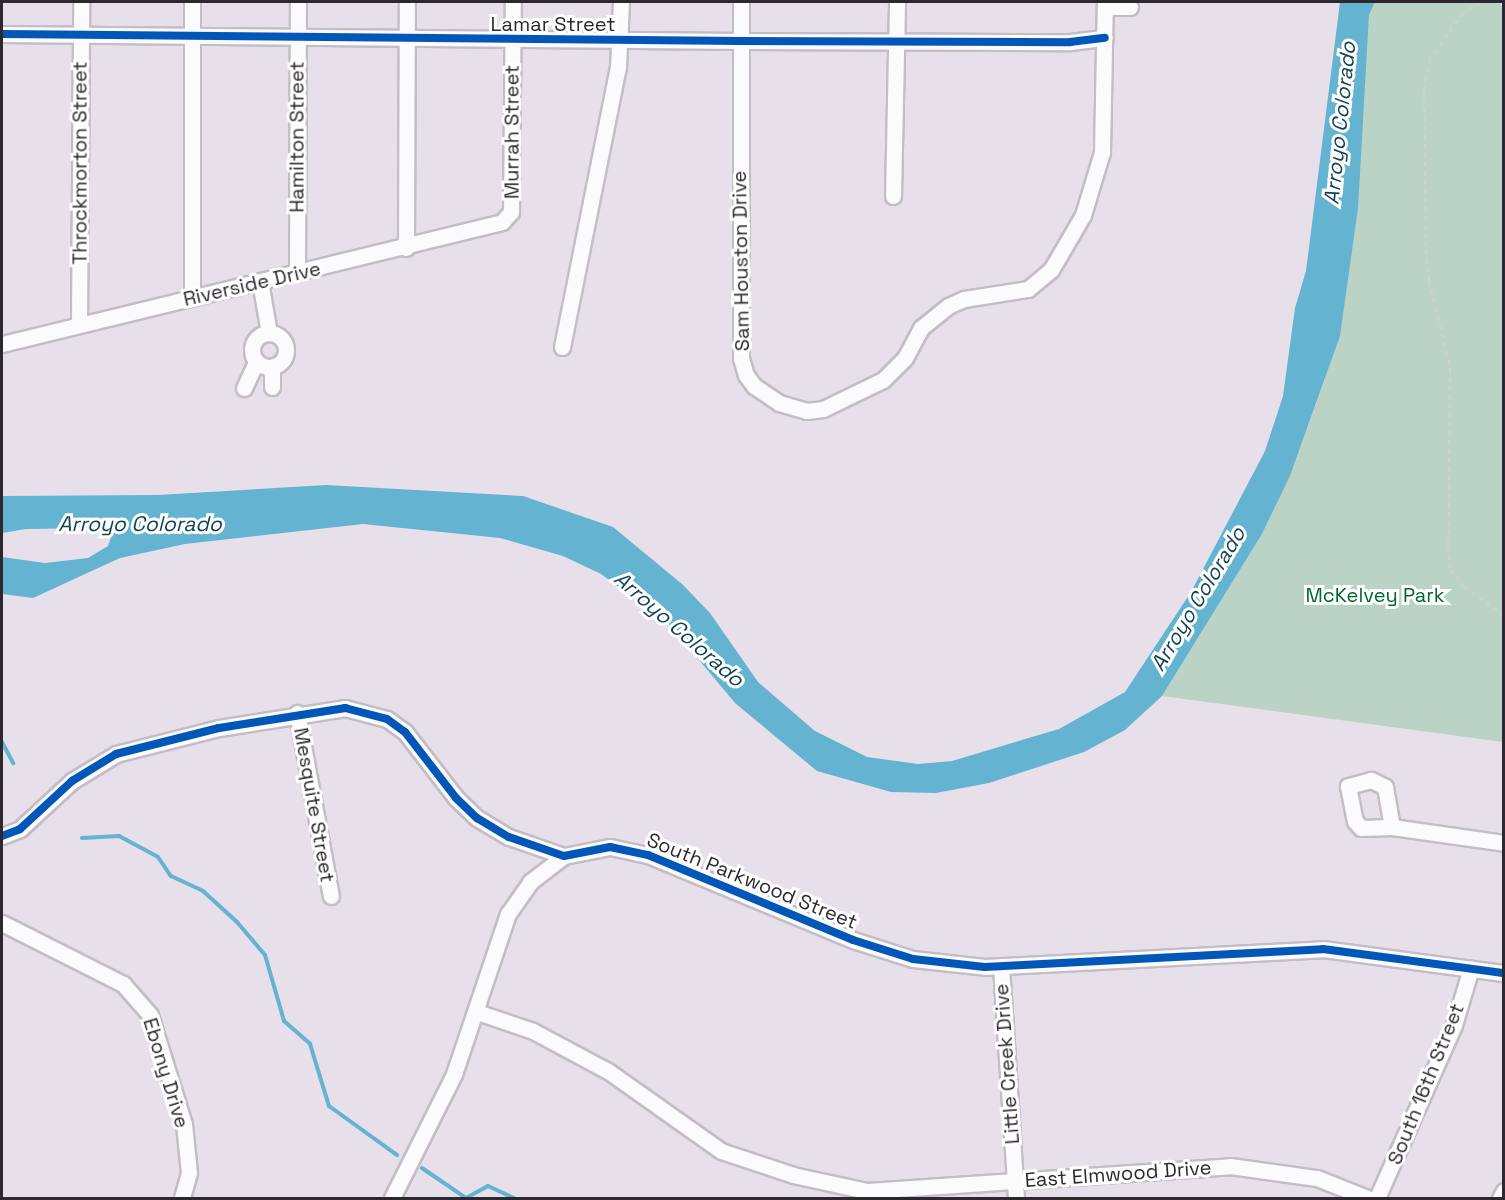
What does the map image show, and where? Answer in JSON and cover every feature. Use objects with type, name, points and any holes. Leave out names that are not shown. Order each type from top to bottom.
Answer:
[{"type":"street","name":"Throckmorton Street","points":[[79,324],[81,2]]},
{"type":"street","points":[[192,2],[192,297]]},
{"type":"street","name":"Hamilton Street","points":[[297,273],[298,2]]},
{"type":"street","points":[[406,248],[407,2]]},
{"type":"street","name":"Murrah Street","points":[[502,222],[511,212],[513,2]]},
{"type":"street","points":[[562,347],[620,41],[621,2]]},
{"type":"street","name":"Sam Houston Drive","points":[[741,2],[741,358],[746,375],[754,386],[779,403],[807,411],[823,409],[883,380],[905,358],[921,328],[948,306],[964,299],[1028,289],[1051,270],[1083,215],[1098,172],[1102,152],[1105,4]]},
{"type":"street","points":[[893,196],[897,2]]},
{"type":"street","points":[[1105,4],[1130,7]]},
{"type":"street","name":"Lamar Street","points":[[2,34],[620,41],[1070,42],[1105,38]]},
{"type":"street","name":"Riverside Drive","points":[[2,344],[192,297],[406,248],[502,222]]},
{"type":"street","points":[[260,282],[269,333]]},
{"type":"street","points":[[244,388],[256,362],[252,352],[255,341],[269,333],[280,336],[286,346],[285,357],[272,367]]},
{"type":"street","points":[[256,362],[272,367]]},
{"type":"street","points":[[272,367],[272,387]]},
{"type":"street","points":[[2,836],[20,829],[72,781],[116,754],[297,713],[345,708],[387,719],[405,732],[446,787],[477,818],[515,840],[564,856]]},
{"type":"street","name":"Mesquite Street","points":[[297,713],[331,896]]},
{"type":"street","points":[[1392,827],[1503,843]]},
{"type":"street","name":"South Parkwood Street","points":[[564,856],[591,849],[629,849],[898,955],[942,963],[1001,966],[1323,949],[1503,972]]},
{"type":"street","points":[[392,1198],[454,1074],[477,1012],[508,914],[530,882],[564,856]]},
{"type":"street","name":"Ebony Drive","points":[[2,923],[123,984],[150,1015],[184,1124],[189,1173],[182,1198]]},
{"type":"street","name":"Little Creek Drive","points":[[1001,966],[1016,1198]]},
{"type":"street","name":"South 16th Street","points":[[1377,1198],[1442,1054],[1471,968]]},
{"type":"street","name":"East Elmwood Drive","points":[[477,1012],[533,1031],[608,1071],[721,1151],[793,1175],[867,1191],[1230,1166],[1317,1178],[1367,1198]]},
{"type":"street","points":[[1500,1198],[1503,1191]]},
{"type":"path","points":[[1480,2],[1463,13],[1430,60],[1424,90],[1426,250],[1429,281],[1450,368],[1448,547],[1451,570],[1464,587],[1503,615]]},
{"type":"green space","name":"McKelvey Park","points":[[1375,2],[1500,2],[1504,11],[1503,742],[1162,696],[1262,534],[1290,476],[1325,379],[1369,15]]},
{"type":"water","name":"Arroyo Colorado","points":[[1340,2],[1375,2],[1369,15],[1358,208],[1340,336],[1290,476],[1262,534],[1162,696],[1125,730],[1084,752],[989,783],[936,793],[891,792],[817,771],[735,703],[668,623],[601,574],[563,556],[500,538],[363,524],[185,544],[120,558],[33,598],[2,594],[2,557],[45,563],[88,558],[108,546],[111,537],[98,528],[26,529],[2,533],[2,496],[158,495],[326,485],[523,496],[613,527],[682,584],[710,613],[758,682],[815,731],[867,757],[918,764],[952,761],[1059,729],[1125,692],[1191,592],[1265,451],[1283,396],[1295,308],[1306,271]]},
{"type":"waterway","points":[[2,742],[13,763]]},
{"type":"waterway","points":[[82,838],[119,836],[158,857],[171,876],[203,891],[237,922],[265,955],[284,1021],[310,1044],[329,1106],[397,1155]]},
{"type":"waterway","points":[[422,1168],[466,1198],[488,1186],[514,1198]]},
{"type":"cycle path","points":[[2,34],[740,41],[1070,42],[1105,38]]},
{"type":"cycle path","points":[[2,836],[20,829],[72,781],[116,754],[219,728],[345,708],[387,719],[405,732],[456,798],[477,818],[509,837],[564,856],[610,847],[648,855],[853,940],[913,959],[985,967],[1323,949],[1504,973]]}]
